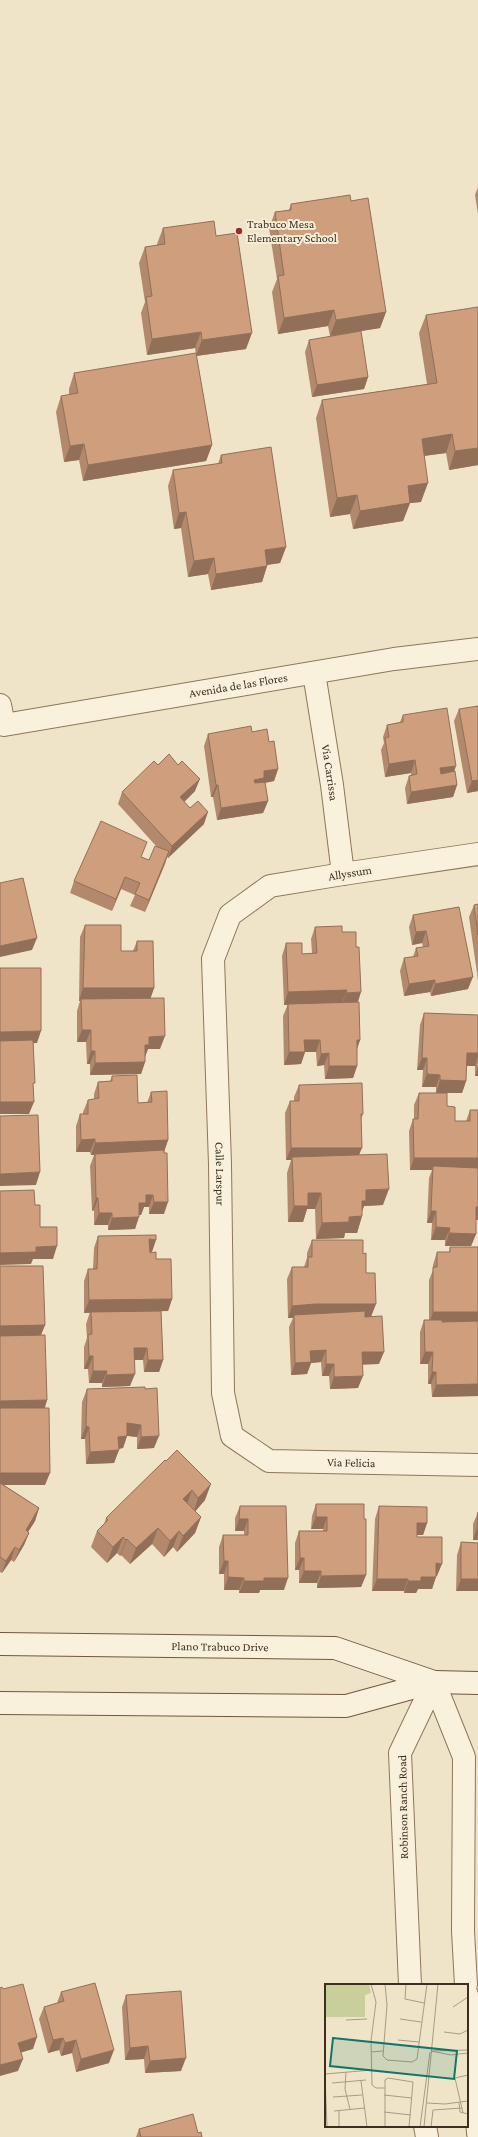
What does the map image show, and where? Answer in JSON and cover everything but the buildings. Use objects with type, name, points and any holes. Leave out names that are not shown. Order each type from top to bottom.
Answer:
[{"type":"street","name":"Avenida de las Flores","points":[[1,719],[314,673],[394,659],[478,649]]},
{"type":"street","name":"Via Carrissa","points":[[314,673],[332,785],[343,874]]},
{"type":"street","name":"Allyssum","points":[[230,915],[270,886],[478,854]]},
{"type":"street","name":"Calle Larspur","points":[[230,915],[213,959],[220,1164],[223,1393],[232,1436]]},
{"type":"street","name":"Via Felicia","points":[[232,1436],[269,1461],[478,1465]]},
{"type":"street","name":"Plano Trabuco Drive","points":[[0,1644],[335,1648],[434,1682]]},
{"type":"street","name":"Plano Trabuco Drive","points":[[0,1703],[346,1706],[434,1682],[478,1683]]},
{"type":"street","name":"Robinson Ranch Road","points":[[410,1984],[400,1753],[434,1682]]},
{"type":"street","points":[[434,1682],[464,1758],[463,1931],[466,1984]]},
{"type":"street","points":[[468,2008],[478,2133]]},
{"type":"street","points":[[425,2127],[427,2137]]},
{"type":"place","name":"Trabuco Mesa Elementary School","points":[[239,231]]}]
